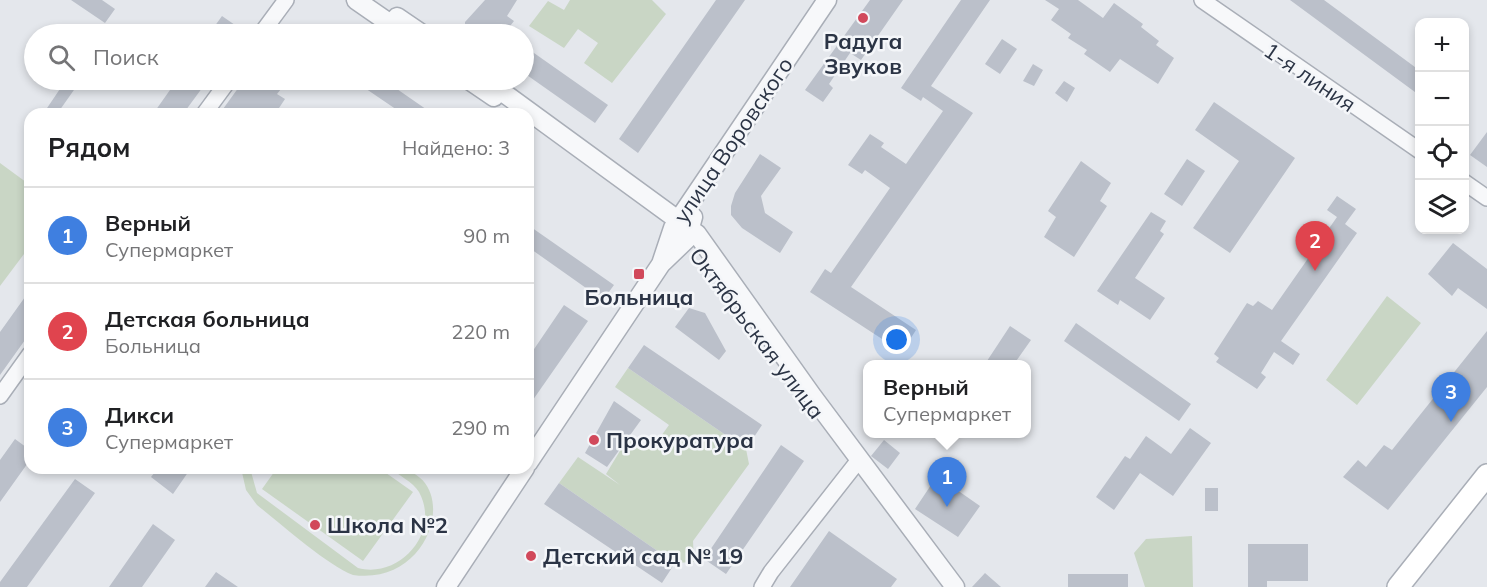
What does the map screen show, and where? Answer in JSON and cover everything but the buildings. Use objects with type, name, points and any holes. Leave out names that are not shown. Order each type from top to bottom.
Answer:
[{"type":"main road","points":[[1398,587],[1487,475]]},
{"type":"main road","points":[[1404,587],[1487,483]]},
{"type":"street","points":[[268,24],[285,0]]},
{"type":"street","points":[[356,0],[391,24]]},
{"type":"street","points":[[374,0],[408,24]]},
{"type":"street","name":"улица Воровского","points":[[534,454],[661,264],[827,0]]},
{"type":"street","points":[[682,229],[841,0]]},
{"type":"street","name":"1-я линия","points":[[1202,0],[1415,148]]},
{"type":"street","points":[[208,108],[222,90]]},
{"type":"street","points":[[483,90],[509,108]]},
{"type":"street","points":[[499,90],[523,108]]},
{"type":"street","points":[[534,116],[682,229],[697,234],[813,397],[955,587]]},
{"type":"street","name":"Октябрьская улица","points":[[534,125],[682,229],[944,587]]},
{"type":"street","points":[[1469,185],[1487,198]]},
{"type":"street","points":[[0,396],[24,362]]},
{"type":"street","points":[[762,587],[771,572],[855,465]]},
{"type":"street","points":[[446,587],[521,474]]},
{"type":"green space","points":[[570,0],[652,0],[666,14],[612,83],[584,63],[598,43],[578,29],[564,48],[534,29],[534,24],[531,24],[548,1],[564,10]]},
{"type":"green space","points":[[0,163],[24,181],[24,254],[0,286]]},
{"type":"green space","points":[[1387,296],[1421,323],[1357,405],[1326,380]]},
{"type":"green space","points":[[628,368],[746,449],[749,464],[693,541],[694,562],[675,563],[559,483],[578,457],[620,485],[606,474],[629,436],[651,450],[669,425],[615,387]]},
{"type":"green space","points":[[242,474],[252,474],[257,493],[358,568],[374,570],[402,559],[420,537],[425,522],[424,507],[419,492],[398,474],[414,474],[427,486],[433,505],[431,526],[421,546],[405,563],[382,574],[353,575],[342,570],[291,533],[257,505],[246,490]]},
{"type":"green space","points":[[273,474],[388,474],[413,492],[363,561],[262,489]]},
{"type":"green space","points":[[1192,536],[1193,587],[1145,587],[1134,553],[1146,539]]},
{"type":"place","name":"Радуга Звуков","points":[[863,18]]},
{"type":"place","name":"Детская больница","points":[[1315,271]]},
{"type":"place","name":"Больница","points":[[639,274]]},
{"type":"place","name":"Дикси","points":[[1451,422]]},
{"type":"place","name":"Прокуратура","points":[[594,440]]},
{"type":"place","name":"Верный","points":[[947,507]]},
{"type":"place","name":"Школа №2","points":[[315,525]]},
{"type":"place","name":"Детский сад № 19","points":[[531,556]]}]
